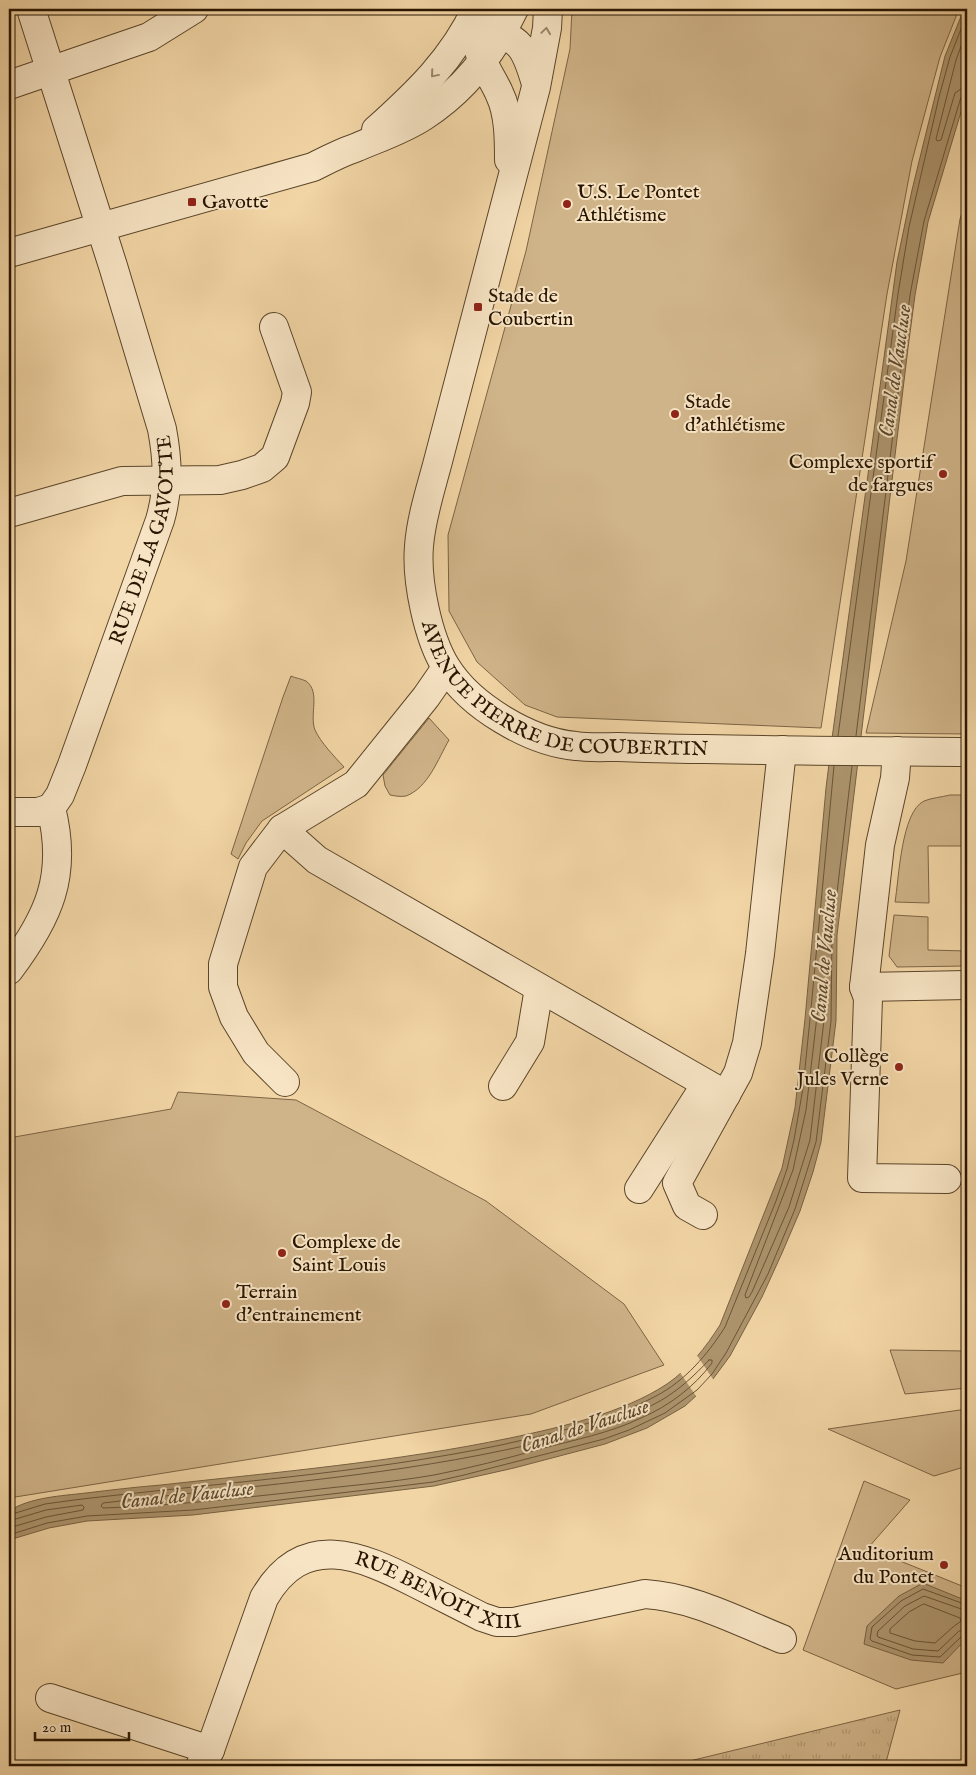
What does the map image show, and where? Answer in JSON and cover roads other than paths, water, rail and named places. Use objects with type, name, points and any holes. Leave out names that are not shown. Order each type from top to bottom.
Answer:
[{"type":"street","name":"RUE DE LA GAVOTTE","points":[[31,9],[101,227],[162,429],[167,454],[168,481],[166,501],[157,528],[72,765],[60,795],[51,808]]},
{"type":"street","points":[[9,86],[150,37],[194,9]]},
{"type":"street","points":[[354,148],[413,96],[449,56],[514,9]]},
{"type":"street","name":"AVENUE PIERRE DE COUBERTIN","points":[[548,9],[547,28],[536,87],[437,465],[419,546],[419,564],[429,628],[446,668],[464,688],[503,720],[543,739],[575,746],[967,752]]},
{"type":"street","points":[[483,33],[510,38],[519,44],[529,62],[536,87]]},
{"type":"street","points":[[9,252],[313,167],[354,148],[391,134],[424,116],[462,86],[483,33]]},
{"type":"street","name":"AVENUE PIERRE DE COUBERTIN","points":[[483,33],[508,125],[509,192]]},
{"type":"street","points":[[452,93],[482,93],[492,98],[504,110]]},
{"type":"street","points":[[9,513],[122,481],[220,480],[262,468],[275,457],[295,403],[297,392],[274,327]]},
{"type":"street","points":[[285,1082],[256,1053],[234,1017],[223,987],[223,964],[253,867],[282,829],[356,784],[426,697],[446,668]]},
{"type":"street","points":[[639,1190],[716,1090],[738,1073],[747,1043],[760,954],[782,750]]},
{"type":"street","points":[[897,751],[895,778],[880,845],[864,987],[868,998],[862,1178],[946,1178]]},
{"type":"street","points":[[9,812],[38,812],[51,808],[58,852],[55,882],[44,916],[29,943],[9,970]]},
{"type":"street","points":[[282,829],[317,860],[716,1090]]},
{"type":"street","points":[[864,987],[967,985]]},
{"type":"street","points":[[503,1086],[530,1042],[539,988]]},
{"type":"street","points":[[703,1215],[687,1206],[677,1183],[716,1090]]},
{"type":"street","name":"RUE BENOIT XIII","points":[[50,1698],[205,1758],[264,1598],[273,1582],[287,1568],[310,1558],[332,1554],[359,1558],[382,1566],[482,1617],[497,1622],[514,1622],[645,1594],[666,1595],[689,1601],[782,1639]]},
{"type":"water","name":"Canal de Vaucluse","points":[[964,9],[967,9],[967,92],[928,222],[915,295],[837,935],[836,1021],[821,1142],[800,1211],[762,1297],[730,1356],[710,1383],[685,1406],[647,1428],[605,1444],[514,1468],[434,1486],[193,1515],[87,1521],[49,1528],[9,1540],[9,1511],[36,1500],[336,1466],[423,1454],[510,1438],[592,1418],[631,1403],[667,1384],[683,1372],[720,1325],[782,1168],[795,1108],[826,788],[897,262],[912,190],[945,56]]},
{"type":"water","points":[[923,1583],[967,1601],[967,1638],[943,1663],[911,1660],[864,1644],[867,1626],[899,1596]]},
{"type":"place","name":"Gavotte","points":[[192,202]]},
{"type":"place","name":"U.S. Le Pontet Athlétisme","points":[[567,204]]},
{"type":"place","name":"Stade de Coubertin","points":[[478,307]]},
{"type":"place","name":"Stade d'athlétisme","points":[[675,414]]},
{"type":"place","name":"Complexe sportif de fargues","points":[[943,474]]},
{"type":"place","name":"Collège Jules Verne","points":[[899,1067]]},
{"type":"place","name":"Complexe de Saint Louis","points":[[282,1253]]},
{"type":"place","name":"Terrain d'entrainement","points":[[226,1304]]},
{"type":"place","name":"Auditorium du Pontet","points":[[944,1565]]}]
